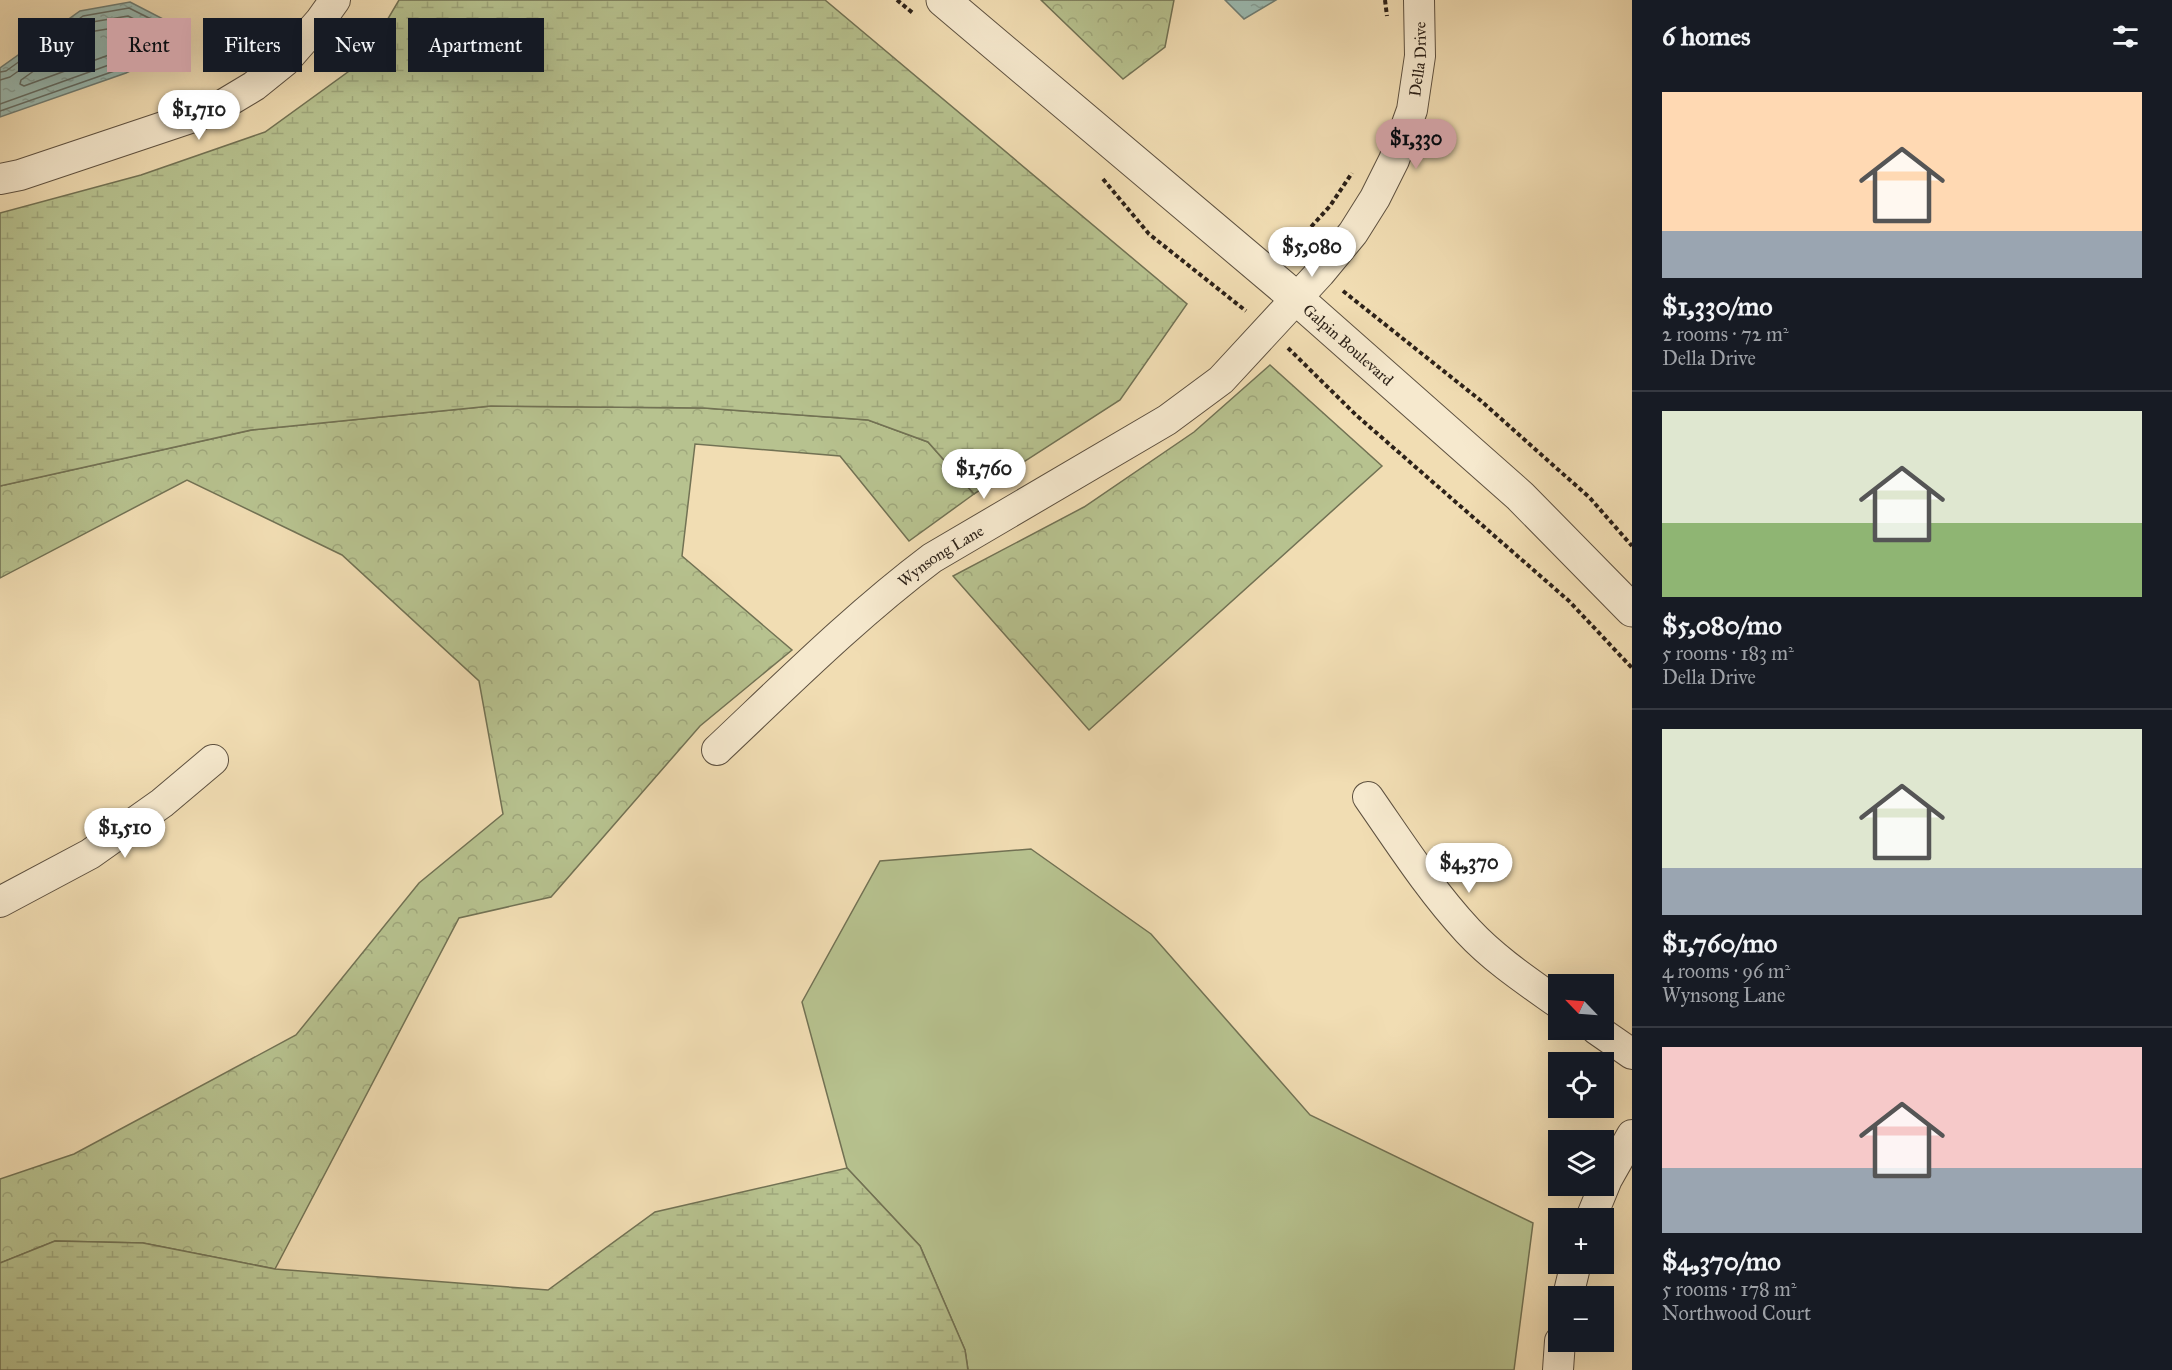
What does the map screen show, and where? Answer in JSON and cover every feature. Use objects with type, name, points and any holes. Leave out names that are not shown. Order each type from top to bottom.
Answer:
[{"type":"street","points":[[0,179],[20,176],[214,110],[254,86],[285,61],[335,0]]},
{"type":"street","name":"Galpin Boulevard","points":[[943,0],[1296,298],[1520,496],[1632,610]]},
{"type":"street","name":"Della Drive","points":[[1296,298],[1353,233],[1375,198],[1394,160],[1412,110],[1420,57],[1419,0]]},
{"type":"street","name":"Wynsong Lane","points":[[717,750],[835,639],[903,580],[932,558],[1167,420],[1221,380],[1296,298]]},
{"type":"street","points":[[0,902],[90,854],[162,802],[213,760]]},
{"type":"street","points":[[1368,797],[1427,882],[1469,932],[1518,976],[1548,996]]},
{"type":"street","points":[[1612,1040],[1632,1054]]},
{"type":"street","points":[[1595,1208],[1606,1179],[1632,1135]]},
{"type":"street","points":[[1558,1370],[1559,1352]]},
{"type":"path","points":[[1385,0],[1388,18]]},
{"type":"path","points":[[1291,249],[1330,206],[1357,165]]},
{"type":"green space","points":[[399,0],[825,0],[1187,304],[1120,400],[974,494],[928,442],[868,420],[704,408],[491,406],[251,430],[0,486],[0,213],[141,175],[265,132],[348,72],[396,72],[396,18],[388,18]]},
{"type":"green space","points":[[1041,0],[1174,0],[1165,47],[1123,79]]},
{"type":"green space","points":[[1270,365],[1382,466],[1089,730],[953,576],[1084,507],[1194,432]]},
{"type":"green space","points":[[491,406],[704,408],[868,420],[928,442],[974,494],[909,541],[840,456],[695,444],[682,556],[792,650],[700,726],[551,897],[459,918],[275,1269],[143,1243],[55,1241],[0,1263],[0,1179],[74,1154],[296,1035],[419,883],[503,814],[479,681],[342,555],[187,480],[0,578],[0,486],[252,430]]},
{"type":"green space","points":[[1031,849],[1151,934],[1310,1115],[1533,1223],[1514,1370],[968,1370],[965,1350],[920,1246],[847,1168],[802,1002],[880,861]]},
{"type":"green space","points":[[847,1168],[920,1246],[965,1350],[968,1370],[0,1370],[0,1263],[55,1241],[143,1243],[275,1269],[548,1290],[655,1212]]},
{"type":"water","points":[[1225,0],[1276,0],[1244,19]]},
{"type":"water","points":[[130,2],[161,18],[107,18],[107,72],[128,72],[0,117],[0,68],[18,55],[18,72],[95,72],[95,18],[70,18],[80,11]]}]
